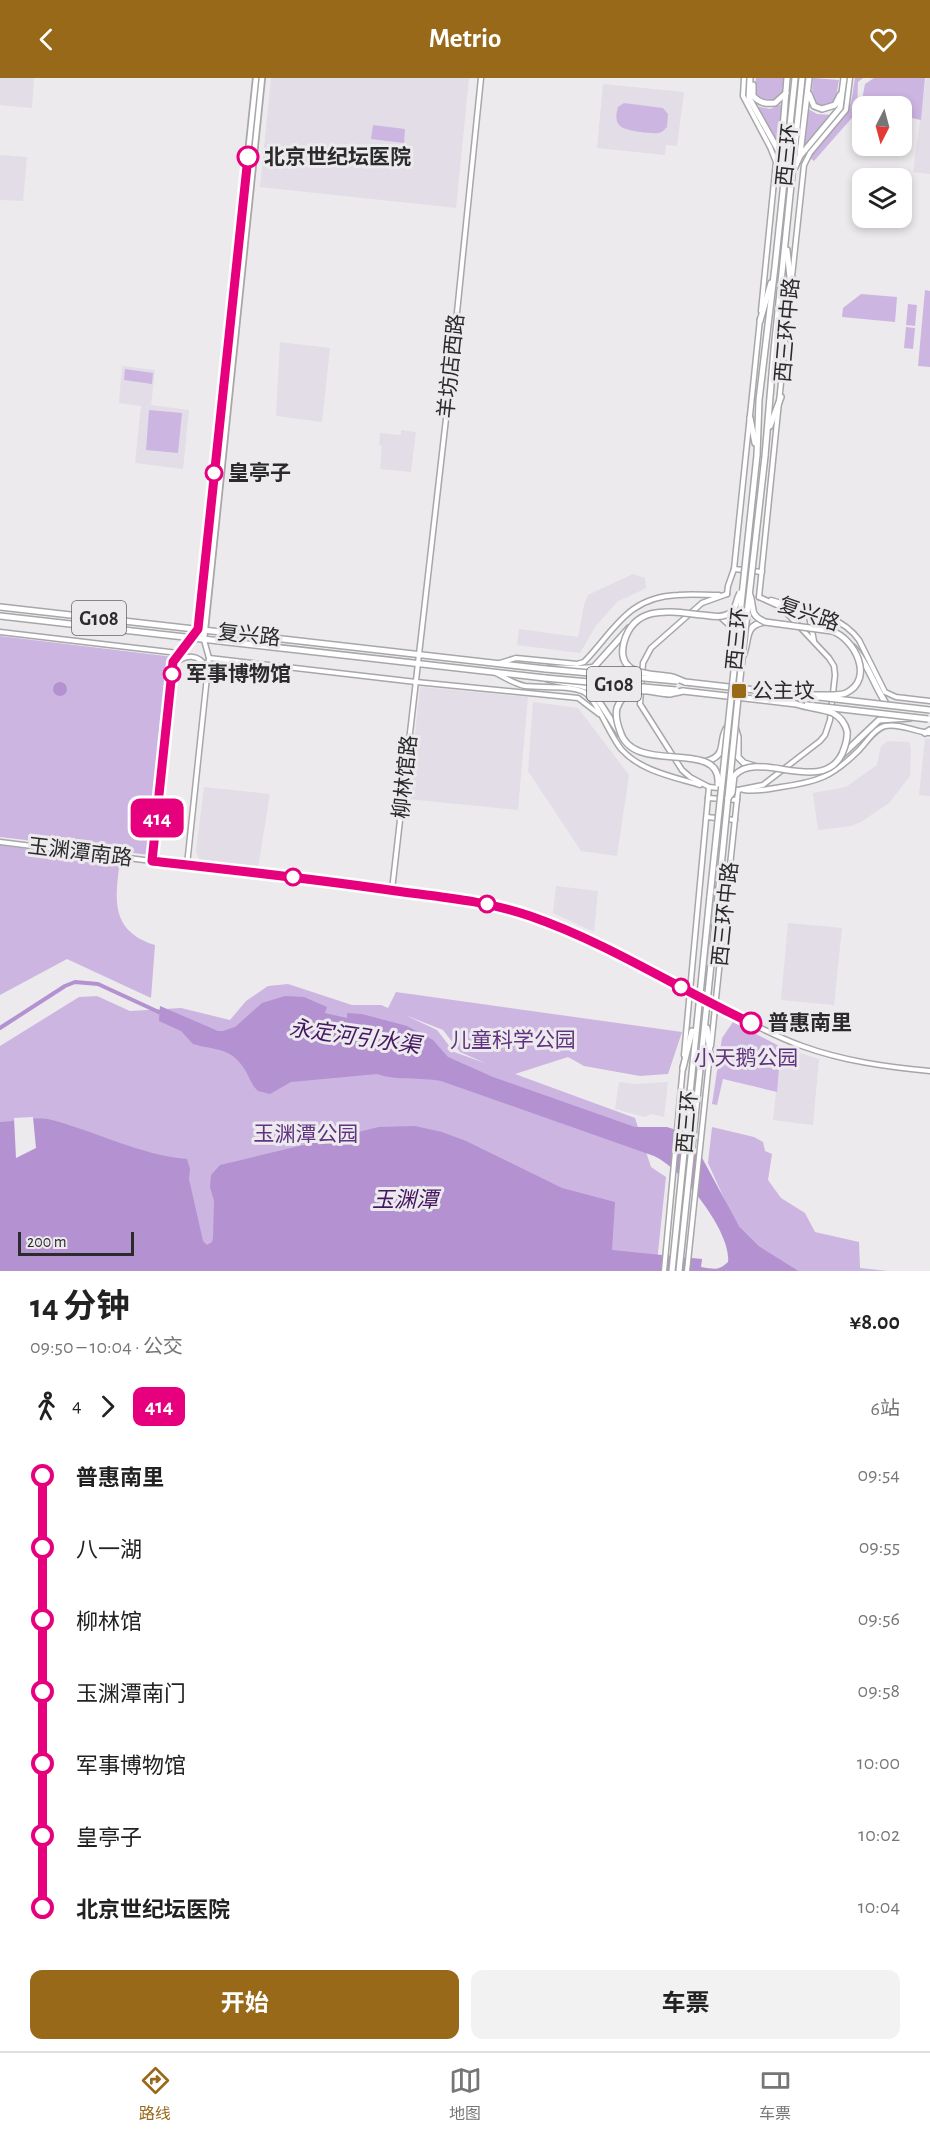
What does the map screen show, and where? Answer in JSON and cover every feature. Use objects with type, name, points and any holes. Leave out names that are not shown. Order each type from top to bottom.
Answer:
[{"type":"highway","points":[[752,78],[753,96],[766,104],[775,103],[786,91]]},
{"type":"highway","points":[[752,78],[749,98],[781,155],[786,172]]},
{"type":"highway","points":[[781,155],[788,78]]},
{"type":"highway","name":"西三环","points":[[672,1271],[696,1015],[757,453],[759,400],[776,267],[795,78]]},
{"type":"highway","name":"西三环","points":[[680,1271],[802,78]]},
{"type":"highway","points":[[800,156],[809,78]]},
{"type":"highway","points":[[793,171],[800,156],[840,108],[844,79]]},
{"type":"highway","points":[[808,87],[814,106],[829,109],[838,101],[844,79]]},
{"type":"highway","points":[[786,239],[791,286]]},
{"type":"highway","points":[[760,321],[776,267]]},
{"type":"highway","points":[[767,433],[781,397]]},
{"type":"highway","points":[[750,418],[757,453]]},
{"type":"highway","points":[[546,669],[594,667],[643,617],[660,612],[721,617],[735,609],[741,591]]},
{"type":"highway","points":[[749,593],[754,616],[765,622]]},
{"type":"highway","name":"复兴路","points":[[0,607],[930,710]]},
{"type":"highway","name":"复兴路","points":[[0,616],[496,673],[683,691],[929,719]]},
{"type":"highway","points":[[721,617],[732,627],[732,651],[735,657]]},
{"type":"highway","points":[[742,657],[747,647],[751,628],[755,624],[765,622],[832,631],[841,635],[860,654],[887,705]]},
{"type":"highway","points":[[635,623],[623,646],[625,659],[630,667],[639,673],[673,677],[685,682]]},
{"type":"highway","points":[[800,695],[843,695],[854,688],[861,670],[852,645]]},
{"type":"highway","points":[[545,678],[556,683],[591,689],[621,735],[634,748],[646,754],[712,760],[720,753],[724,731],[728,726]]},
{"type":"highway","points":[[621,735],[617,711],[620,702],[627,694],[638,691],[670,694],[683,691]]},
{"type":"highway","points":[[796,704],[833,714],[842,721],[847,735],[840,757]]},
{"type":"highway","points":[[735,726],[738,737],[738,757],[744,763],[810,772],[825,768],[840,757],[879,720],[919,718]]},
{"type":"highway","points":[[707,761],[718,773],[718,793],[721,798]]},
{"type":"highway","points":[[728,799],[732,793],[735,774],[743,768],[754,766]]},
{"type":"highway","points":[[683,1068],[696,1015]]},
{"type":"highway","points":[[706,1018],[710,1053]]},
{"type":"main road","points":[[192,638],[198,629],[256,78]]},
{"type":"main road","points":[[204,639],[262,78]]},
{"type":"street","name":"羊坊店西路","points":[[418,664],[481,78]]},
{"type":"street","name":"西三环中路","points":[[727,594],[734,569],[776,162],[743,96],[744,78]]},
{"type":"street","name":"西三环中路","points":[[759,597],[804,165],[810,153],[846,110],[844,79]]},
{"type":"street","points":[[734,569],[762,572]]},
{"type":"street","name":"复兴路","points":[[499,663],[516,658],[577,664],[584,662],[627,613],[646,601],[680,594],[689,596],[727,594],[759,597],[831,618],[843,624],[854,633],[888,694],[930,701]]},
{"type":"street","points":[[727,594],[702,603],[649,651],[643,663],[639,699],[642,707],[684,772],[709,787],[738,790],[752,791],[803,784],[824,778],[839,769],[876,731],[883,727],[915,728],[928,732]]},
{"type":"street","points":[[738,790],[769,782],[825,735],[830,720],[835,670],[830,658],[781,607],[759,597]]},
{"type":"street","points":[[808,611],[814,642]]},
{"type":"street","points":[[0,632],[178,653]]},
{"type":"street","points":[[152,861],[173,666],[178,653],[192,638]]},
{"type":"street","points":[[187,865],[209,657],[204,639]]},
{"type":"street","points":[[173,666],[179,660],[190,656],[200,660],[208,669]]},
{"type":"street","name":"复兴路","points":[[209,657],[416,682],[578,698],[599,714]]},
{"type":"street","name":"柳林馆路","points":[[392,890],[418,664]]},
{"type":"street","name":"复兴路","points":[[496,673],[525,686],[581,691],[589,696],[619,747],[639,764],[709,787]]},
{"type":"street","name":"西三环中路","points":[[664,1271],[709,787]]},
{"type":"street","name":"西三环中路","points":[[687,1271],[738,790]]},
{"type":"street","points":[[708,798],[737,800]]},
{"type":"street","points":[[707,817],[735,820]]},
{"type":"street","name":"玉渊潭南路","points":[[0,842],[160,862]]},
{"type":"street","points":[[179,864],[470,901],[529,915],[631,959],[684,988]]},
{"type":"street","points":[[726,1011],[801,1046],[849,1060],[930,1071]]},
{"type":"shaded area","points":[[0,78],[34,78],[32,108],[0,105]]},
{"type":"shaded area","points":[[271,78],[469,78],[456,208],[260,187]]},
{"type":"shaded area","points":[[926,78],[930,78],[930,174],[913,172]]},
{"type":"shaded area","points":[[603,84],[684,92],[677,146],[666,145],[665,155],[597,148]]},
{"type":"shaded area","points":[[0,155],[27,157],[23,201],[0,200]]},
{"type":"shaded area","points":[[280,342],[330,348],[322,422],[276,416]]},
{"type":"shaded area","points":[[122,366],[155,370],[151,405],[189,410],[183,469],[135,463],[141,406],[119,403]]},
{"type":"shaded area","points":[[401,430],[416,432],[411,472],[380,469],[382,446],[379,445],[380,433],[401,435]]},
{"type":"shaded area","points":[[633,574],[645,578],[646,588],[617,602],[595,627],[580,653],[517,645],[519,629],[578,637],[588,595]]},
{"type":"shaded area","points":[[420,687],[528,697],[518,810],[408,799]]},
{"type":"shaded area","points":[[533,702],[578,708],[629,775],[617,856],[581,851],[528,771]]},
{"type":"shaded area","points":[[925,739],[930,739],[930,796],[919,795]]},
{"type":"shaded area","points":[[888,741],[909,742],[911,749],[910,776],[889,803],[851,826],[818,830],[813,793],[846,787],[877,765],[881,746]]},
{"type":"shaded area","points":[[204,787],[270,794],[258,868],[200,861],[196,851]]},
{"type":"shaded area","points":[[556,886],[598,891],[594,932],[553,913]]},
{"type":"shaded area","points":[[788,923],[842,928],[834,1005],[781,1000]]},
{"type":"shaded area","points":[[781,1047],[819,1059],[813,1125],[773,1120]]},
{"type":"shaded area","points":[[619,1082],[635,1084],[668,1082],[664,1117],[651,1114],[645,1117],[615,1109]]},
{"type":"green space","points":[[756,78],[784,78],[782,93],[772,101],[760,98],[754,92]]},
{"type":"green space","points":[[813,78],[839,80],[835,102],[821,107],[814,102]]},
{"type":"green space","points":[[855,78],[863,78],[858,82],[858,96],[852,96]]},
{"type":"green space","points":[[874,78],[925,78],[921,120],[912,118],[912,96],[863,96],[865,84]]},
{"type":"green space","points":[[852,97],[852,118],[814,161],[810,158],[811,155],[851,103]]},
{"type":"green space","points":[[624,103],[663,108],[668,114],[667,127],[659,133],[623,128],[617,122],[616,115],[618,107]]},
{"type":"green space","points":[[782,104],[779,145],[756,106],[770,109]]},
{"type":"green space","points":[[808,109],[817,114],[832,115],[804,147]]},
{"type":"green space","points":[[373,125],[405,129],[404,143],[371,139]]},
{"type":"green space","points":[[925,290],[930,291],[930,367],[918,366]]},
{"type":"green space","points":[[861,294],[897,297],[895,322],[842,317],[843,308]]},
{"type":"green space","points":[[908,304],[917,305],[915,326],[906,325]]},
{"type":"green space","points":[[906,327],[915,328],[913,349],[904,348]]},
{"type":"green space","points":[[125,369],[153,373],[152,384],[124,380]]},
{"type":"green space","points":[[149,410],[182,413],[178,453],[146,450]]},
{"type":"green space","points":[[0,636],[174,657],[150,855],[0,837]]},
{"type":"green space","points":[[0,845],[120,861],[117,901],[123,922],[140,939],[155,945],[151,998],[67,959],[0,995]]},
{"type":"green space","name":"玉渊潭公园","points":[[288,984],[352,1005],[381,1005],[388,1008],[396,992],[682,1032],[668,1074],[640,1076],[584,1066],[568,1057],[515,1074],[635,1118],[651,1167],[666,1177],[656,1271],[0,1271],[0,1046],[79,997],[97,996],[130,1011],[181,1008],[230,1020],[246,1001],[268,986]],"holes":[[[405,1015],[443,1030],[460,1052],[485,1063],[454,1052],[437,1030]]]},
{"type":"green space","name":"小天鹅公园","points":[[733,1022],[781,1047],[777,1092],[723,1079],[717,1105],[712,1104],[722,1038]]},
{"type":"green space","points":[[712,1127],[754,1137],[763,1142],[765,1151],[772,1154],[768,1180],[781,1198],[805,1213],[815,1232],[859,1242],[860,1268],[888,1271],[799,1271],[759,1246],[732,1216],[708,1163]]},
{"type":"water","points":[[57,682],[63,682],[67,689],[63,696],[57,696],[53,692],[53,686]]},
{"type":"water","name":"玉渊潭","points":[[285,996],[304,997],[327,1007],[325,1013],[347,1018],[347,1013],[362,1014],[407,1026],[433,1040],[448,1057],[493,1077],[635,1127],[673,1129],[701,1156],[739,1226],[759,1246],[799,1271],[0,1271],[0,1122],[40,1118],[69,1125],[152,1153],[187,1159],[190,1169],[189,1179],[203,1241],[207,1245],[212,1242],[213,1238],[214,1201],[210,1187],[211,1175],[220,1165],[379,1127],[415,1126],[442,1132],[466,1141],[562,1188],[615,1202],[612,1250],[702,1259],[701,1267],[716,1269],[728,1262],[722,1234],[702,1202],[677,1173],[654,1156],[441,1081],[377,1074],[291,1082],[270,1094],[258,1091],[233,1056],[221,1050],[193,1044],[181,1031],[159,1021],[160,1006],[218,1031],[223,1031],[235,1027],[262,1003]]},
{"type":"pier","points":[[33,1117],[36,1148],[16,1158],[14,1118]]},
{"type":"pier","points":[[350,1131],[352,1139],[335,1143],[334,1135]]},
{"type":"waterway","name":"永定河引水渠","points":[[0,1028],[65,986],[75,982],[98,984],[163,1014]]},
{"type":"tunnel","points":[[160,862],[179,864]]},
{"type":"tunnel","points":[[684,988],[726,1011]]},
{"type":"bus line","name":"414","points":[[248,157],[198,629],[173,662],[152,861],[373,887],[470,901],[511,910],[556,926],[631,959],[751,1023]]},
{"type":"place","name":"北京世纪坛医院","points":[[248,157]]},
{"type":"place","name":"皇亭子","points":[[214,473]]},
{"type":"place","name":"军事博物馆","points":[[172,674]]},
{"type":"place","name":"公主坟","points":[[739,691]]},
{"type":"place","name":"普惠南里","points":[[751,1023]]},
{"type":"park label","name":"儿童科学公园","points":[[513,1040]]}]
